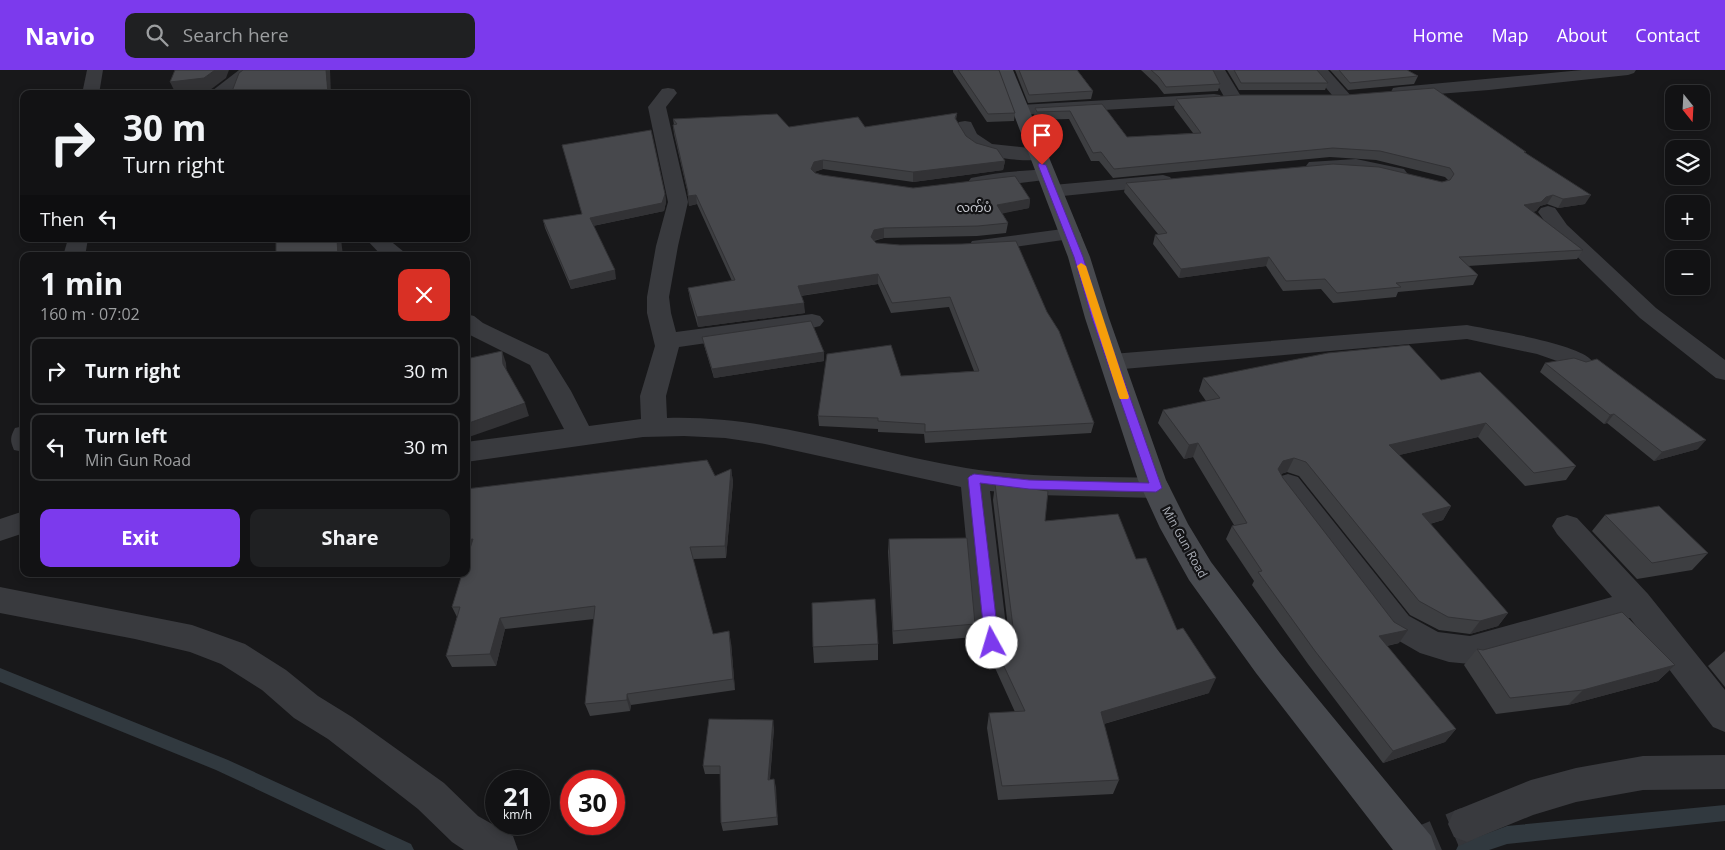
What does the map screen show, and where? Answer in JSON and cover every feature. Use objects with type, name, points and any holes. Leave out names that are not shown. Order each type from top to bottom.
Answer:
[{"type":"street","points":[[91,90],[95,70]]},
{"type":"street","points":[[222,90],[250,70]]},
{"type":"street","name":"Min Gun Road","points":[[1005,70],[1070,234],[1156,488],[1175,528],[1200,571],[1309,716],[1417,850]]},
{"type":"street","points":[[1217,70],[1233,98]]},
{"type":"street","points":[[1319,70],[1343,97]]},
{"type":"street","points":[[1381,94],[1438,82],[1528,82],[1628,70]]},
{"type":"street","points":[[654,427],[653,396],[666,355],[666,342],[657,305],[667,246],[678,202],[657,108],[668,92]]},
{"type":"street","points":[[1323,96],[1343,97],[1362,95]]},
{"type":"street","points":[[1020,110],[1254,97]]},
{"type":"street","points":[[965,126],[968,136],[979,146],[1046,174]]},
{"type":"street","points":[[1298,168],[1356,165],[1412,176]]},
{"type":"street","points":[[957,185],[1046,174],[1184,179]]},
{"type":"street","points":[[1548,212],[1560,229],[1648,313],[1725,372]]},
{"type":"street","points":[[958,247],[1070,234]]},
{"type":"street","points":[[380,242],[391,252]]},
{"type":"street","points":[[666,342],[812,321]]},
{"type":"street","points":[[470,324],[539,360],[558,391],[581,436]]},
{"type":"street","points":[[1112,362],[1467,332],[1543,348],[1580,361]]},
{"type":"street","points":[[470,451],[654,427],[698,426],[749,433],[866,455],[974,478],[1029,484],[1156,488]]},
{"type":"street","points":[[974,478],[992,643]]},
{"type":"street","points":[[1288,484],[1398,625],[1421,641],[1448,650],[1470,650],[1637,603]]},
{"type":"street","points":[[0,530],[20,523]]},
{"type":"street","points":[[1567,526],[1637,603],[1725,716]]},
{"type":"street","points":[[0,600],[135,626],[192,640],[234,654],[274,680],[306,707],[340,728],[431,796],[465,829],[499,850]]},
{"type":"street","points":[[1468,824],[1531,798],[1576,785],[1643,773],[1725,772]]},
{"type":"building","points":[[175,70],[215,70],[204,78],[170,82]]},
{"type":"building","points":[[243,70],[326,70],[328,90],[233,90],[239,73]]},
{"type":"building","points":[[958,70],[999,70],[1015,113],[988,114]]},
{"type":"building","points":[[1019,70],[1077,70],[1093,91],[1029,95]]},
{"type":"building","points":[[1151,70],[1213,70],[1220,84],[1166,87]]},
{"type":"building","points":[[1234,70],[1317,70],[1328,83],[1241,83]]},
{"type":"building","points":[[1339,70],[1407,70],[1418,76],[1350,83]]},
{"type":"building","points":[[1434,88],[1526,152],[1524,152],[1591,195],[1563,199],[1553,195],[1546,197],[1541,202],[1524,205],[1583,250],[1459,257],[1478,275],[1396,283],[1401,287],[1337,293],[1325,279],[1286,281],[1269,257],[1181,269],[1155,235],[1167,233],[1126,183],[1333,164],[1379,167],[1442,182],[1450,180],[1454,174],[1450,168],[1380,151],[1333,148],[1114,169],[1101,152],[1093,153],[1070,111],[1037,112],[1035,108],[1102,104],[1127,137],[1201,133],[1176,99],[1239,95],[1346,95]]},
{"type":"building","points":[[957,113],[955,118],[966,136],[976,143],[997,149],[1005,161],[913,172],[823,160],[814,162],[811,169],[815,173],[822,175],[913,188],[1015,176],[1030,199],[997,205],[1008,223],[978,226],[884,228],[874,230],[871,237],[876,243],[900,245],[1016,241],[1047,312],[1059,331],[1094,423],[925,432],[925,424],[878,421],[878,418],[818,416],[827,354],[891,345],[901,376],[979,371],[950,297],[892,303],[878,274],[798,286],[804,303],[697,317],[688,288],[735,280],[696,195],[688,196],[673,125],[677,124],[673,119],[777,114],[789,127],[858,117],[865,127]]},
{"type":"building","points":[[651,130],[665,194],[662,203],[590,218],[615,270],[569,281],[543,220],[582,214],[562,145]]},
{"type":"building","points":[[276,242],[337,242],[338,252],[276,252]]},
{"type":"building","points":[[811,321],[824,352],[712,369],[702,337]]},
{"type":"building","points":[[1409,345],[1441,380],[1480,372],[1576,466],[1534,473],[1486,423],[1389,445],[1451,506],[1422,514],[1508,613],[1480,621],[1448,617],[1419,601],[1306,462],[1294,458],[1283,461],[1278,469],[1283,478],[1394,622],[1408,630],[1379,636],[1456,729],[1393,751],[1315,651],[1258,572],[1262,571],[1232,526],[1247,523],[1198,443],[1189,445],[1163,410],[1220,398],[1203,378],[1328,353]]},
{"type":"building","points":[[502,351],[503,364],[525,403],[470,423],[470,358]]},
{"type":"building","points":[[1574,358],[1586,362],[1597,359],[1706,440],[1662,452],[1614,414],[1610,415],[1545,363]]},
{"type":"building","points":[[707,460],[715,476],[731,469],[725,546],[690,547],[713,634],[729,631],[733,679],[627,694],[627,700],[585,704],[595,606],[500,618],[490,654],[446,656],[460,607],[452,607],[461,577],[470,577],[470,548],[473,539],[470,539],[470,489]]},
{"type":"building","points":[[995,484],[1048,491],[1045,521],[1118,514],[1136,559],[1146,558],[1177,630],[1183,628],[1216,678],[1101,712],[1119,780],[1002,786],[989,713],[1025,711],[993,643],[1007,640],[1013,627]]},
{"type":"building","points":[[1659,506],[1708,553],[1652,563],[1605,515]]},
{"type":"building","points":[[967,538],[975,624],[893,631],[889,539]]},
{"type":"building","points":[[875,599],[878,644],[813,647],[812,603]]},
{"type":"building","points":[[1622,612],[1675,665],[1583,690],[1510,698],[1477,649],[1483,650]]},
{"type":"building","points":[[709,719],[773,720],[768,780],[774,779],[777,817],[721,823],[720,766],[703,766]]},
{"type":"waterway","points":[[0,675],[222,765],[405,850]]},
{"type":"waterway","points":[[1465,850],[1507,835],[1725,813]]},
{"type":"tunnel","points":[[1405,850],[1467,824]]},
{"type":"slow traffic","points":[[1081,266],[1124,397]]},
{"type":"district","name":"လက်ပံ","points":[[974,207]]},
{"type":"route","points":[[992,643],[974,478],[1029,484],[1156,488],[1097,318],[1079,257],[1042,165]]}]
